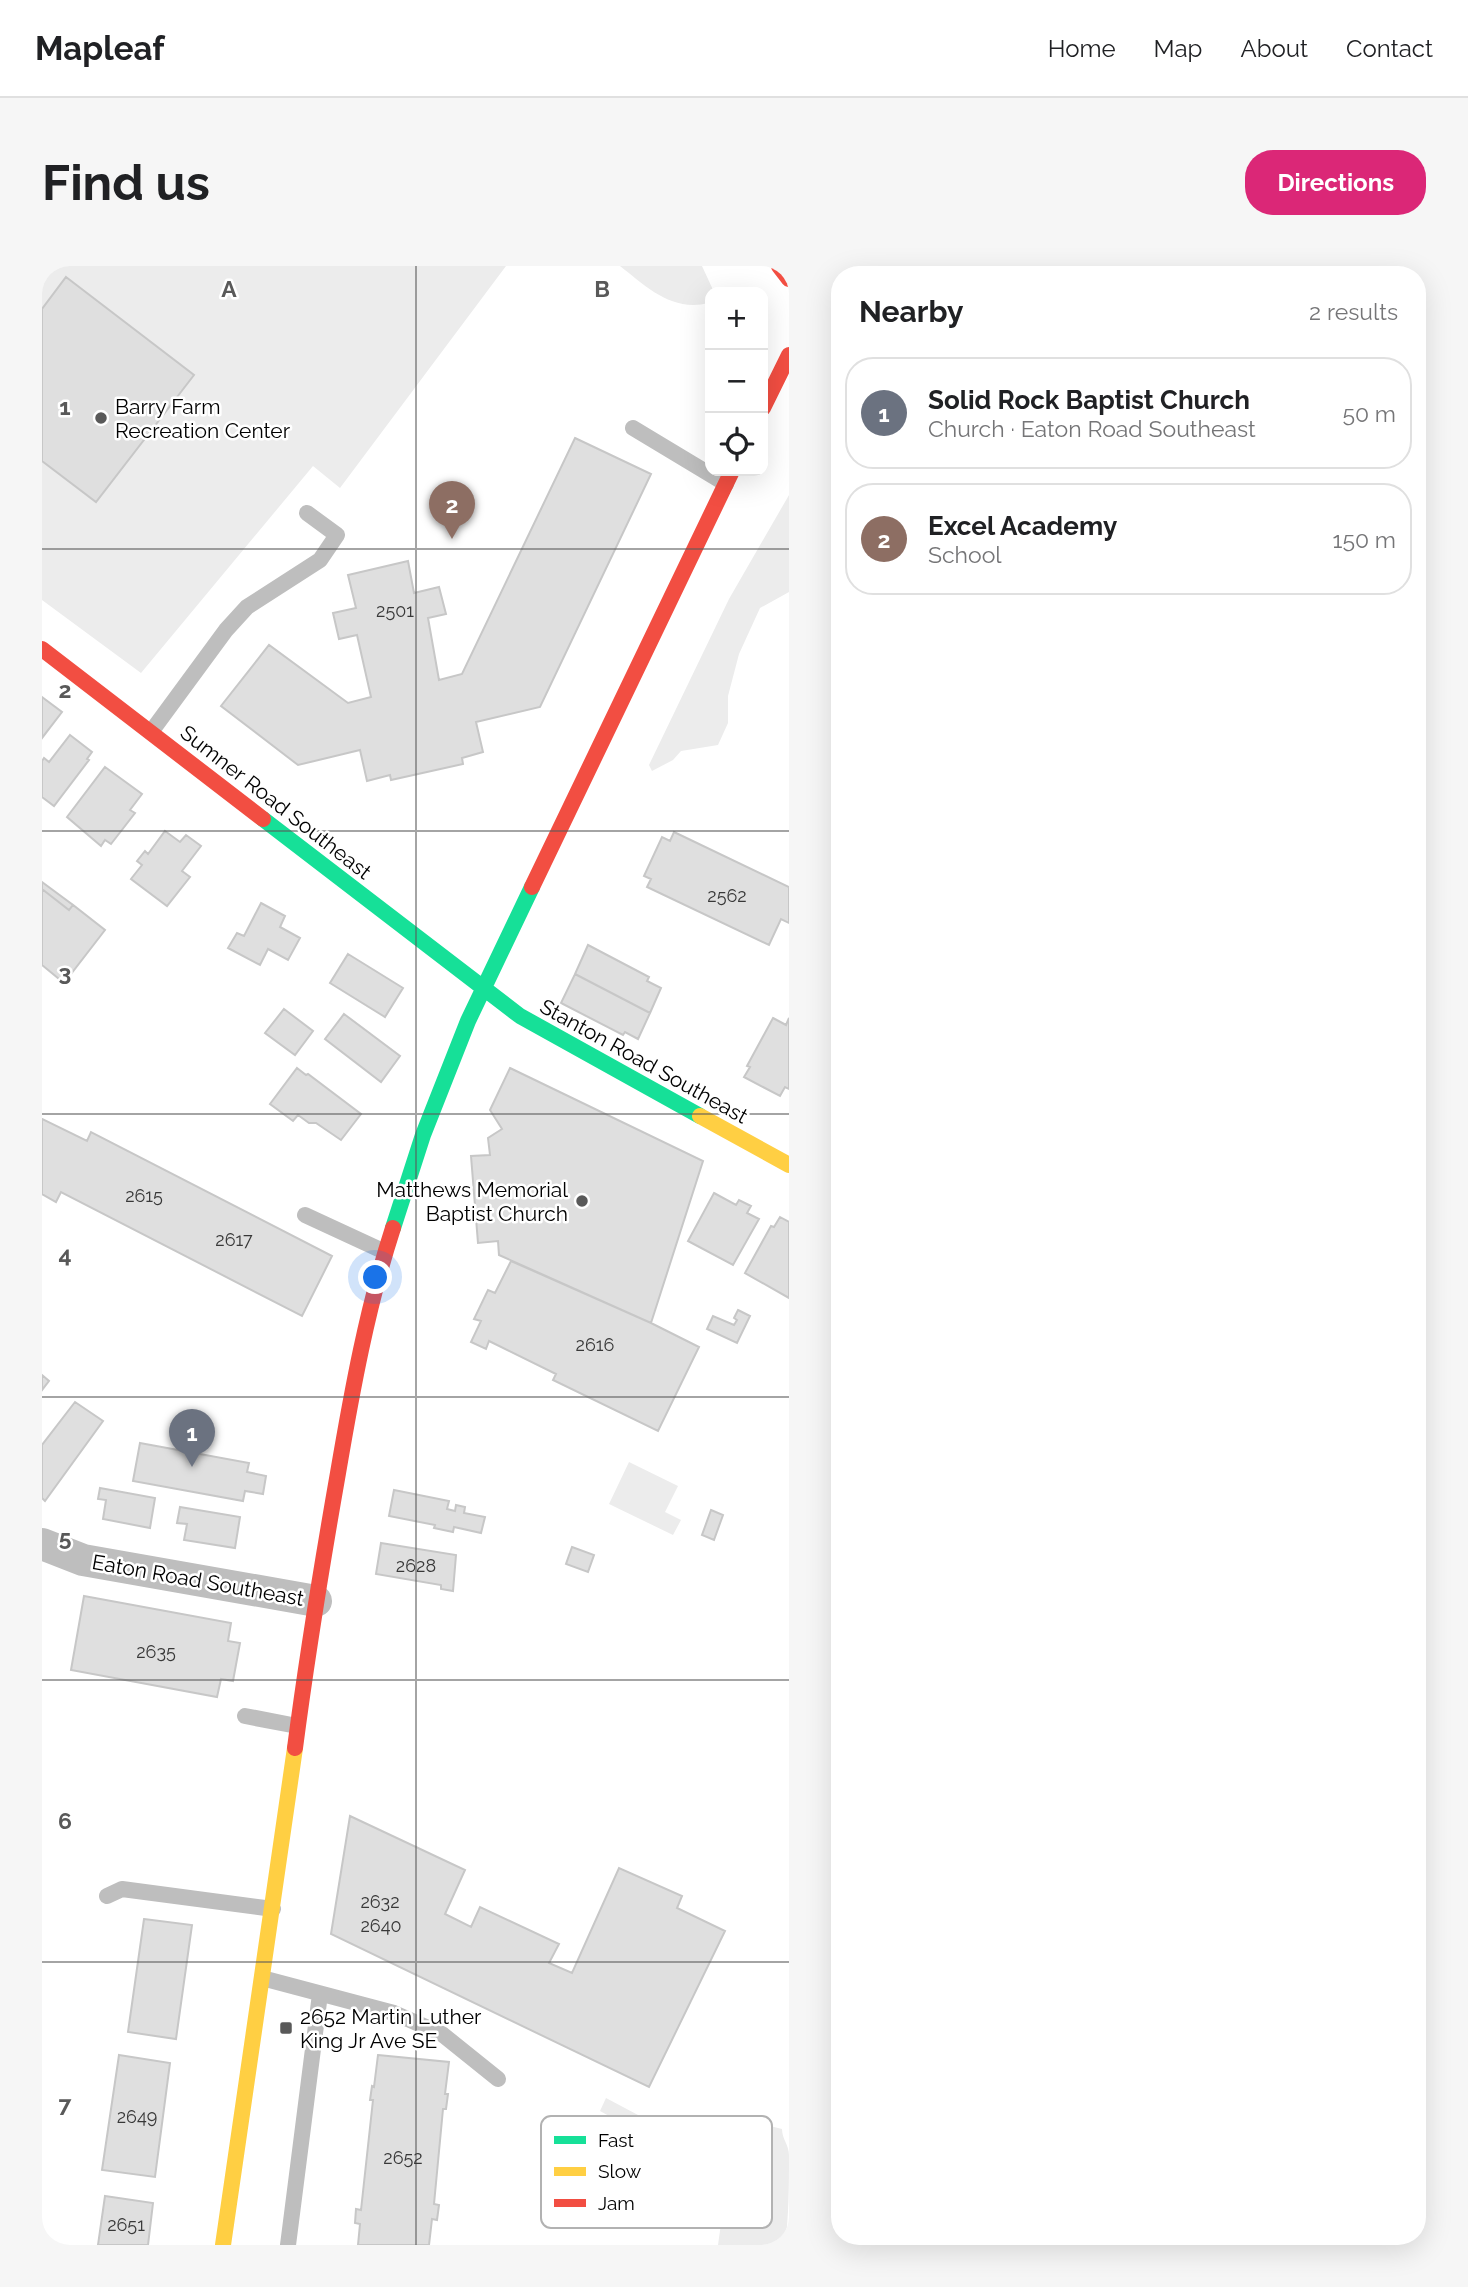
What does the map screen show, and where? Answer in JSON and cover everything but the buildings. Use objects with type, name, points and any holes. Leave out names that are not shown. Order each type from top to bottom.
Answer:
[{"type":"main road","points":[[779,266],[789,279]]},
{"type":"main road","points":[[768,398],[789,355]]},
{"type":"main road","points":[[223,2245],[316,1601],[349,1410],[385,1252],[432,1110],[483,988],[729,477]]},
{"type":"main road","name":"Sumner Road Southeast","points":[[42,649],[483,988]]},
{"type":"main road","name":"Stanton Road Southeast","points":[[483,988],[520,1016],[789,1165]]},
{"type":"street","name":"Eaton Road Southeast","points":[[42,1544],[83,1560],[316,1601]]},
{"type":"lane","points":[[633,428],[729,477]]},
{"type":"lane","points":[[151,732],[226,630],[247,607],[320,560],[337,535],[307,513]]},
{"type":"lane","points":[[304,1215],[385,1252]]},
{"type":"lane","points":[[245,1716],[297,1726]]},
{"type":"lane","points":[[107,1896],[121,1889],[273,1909]]},
{"type":"lane","points":[[262,1978],[394,2013],[442,2034],[498,2079]]},
{"type":"lane","points":[[288,2245],[320,1994]]},
{"type":"shaded area","points":[[42,266],[506,266],[340,488],[313,466],[141,673],[42,600]]},
{"type":"shaded area","points":[[620,266],[702,266],[712,287],[705,287],[705,304],[695,305],[671,301]]},
{"type":"shaded area","points":[[789,495],[789,592],[760,608],[739,654],[728,696],[728,723],[718,745],[681,751],[673,760],[652,771],[649,765],[729,599]]},
{"type":"shaded area","points":[[629,1462],[678,1486],[665,1512],[681,1520],[673,1535],[609,1504]]},
{"type":"shaded area","points":[[606,2098],[640,2116],[609,2116],[600,2111]]},
{"type":"shaded area","points":[[772,2126],[782,2129],[789,2155],[785,2245],[718,2245],[720,2228],[772,2228]]},
{"type":"traffic: fast","points":[[263,819],[520,1016],[700,1116]]},
{"type":"traffic: fast","points":[[393,1228],[423,1135],[468,1021],[532,887]]},
{"type":"traffic: slow","points":[[700,1116],[789,1165]]},
{"type":"traffic: slow","points":[[223,2245],[295,1748]]},
{"type":"traffic: jam","points":[[779,266],[789,279]]},
{"type":"traffic: jam","points":[[768,398],[789,355]]},
{"type":"traffic: jam","points":[[532,887],[730,476]]},
{"type":"traffic: jam","points":[[42,649],[263,819]]},
{"type":"traffic: jam","points":[[295,1748],[349,1411],[368,1319],[393,1228]]},
{"type":"place","name":"Barry Farm Recreation Center","points":[[101,418]]},
{"type":"place","name":"Excel Academy","points":[[452,539]]},
{"type":"place","name":"Matthews Memorial Baptist Church","points":[[582,1201]]},
{"type":"place","name":"Solid Rock Baptist Church","points":[[192,1467]]},
{"type":"place","name":"2652 Martin Luther King Jr Ave SE","points":[[286,2028]]}]
